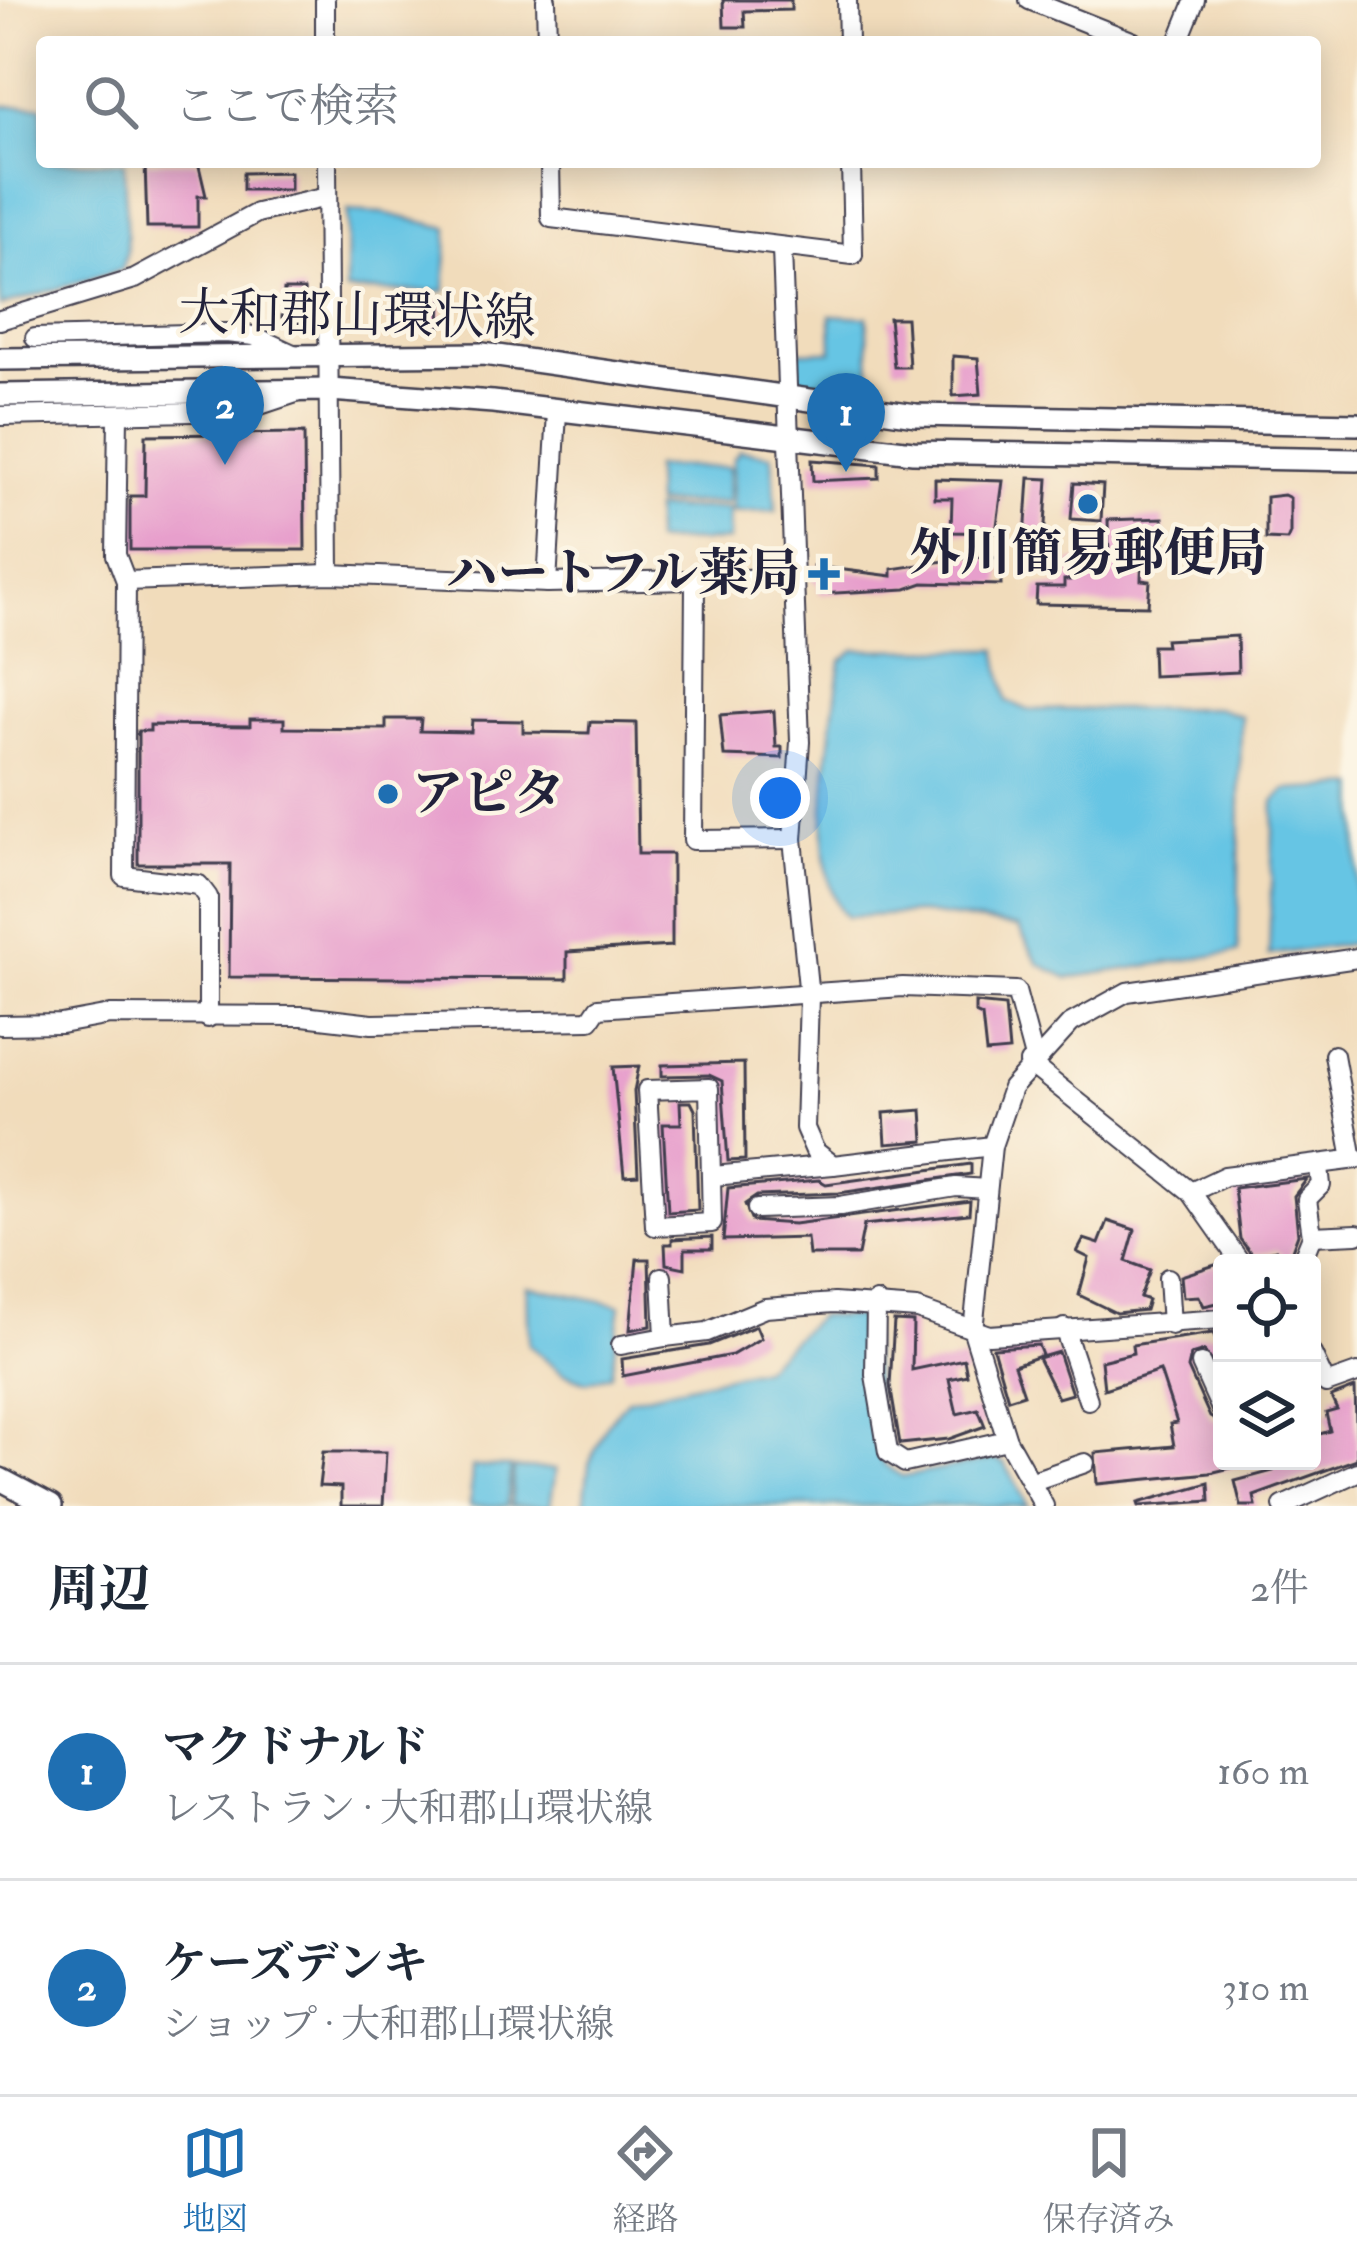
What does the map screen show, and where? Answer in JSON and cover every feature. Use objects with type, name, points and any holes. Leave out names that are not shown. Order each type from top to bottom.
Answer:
[{"type":"main road","name":"大和郡山環状線","points":[[0,359],[482,354],[916,415],[1357,424]]},
{"type":"main road","name":"大和郡山環状線","points":[[0,395],[330,390],[914,452],[1357,460]]},
{"type":"main road","points":[[0,1479],[51,1506]]},
{"type":"street","points":[[325,0],[326,36]]},
{"type":"street","points":[[546,0],[547,36]]},
{"type":"street","points":[[848,0],[848,36]]},
{"type":"street","points":[[1029,0],[1119,36]]},
{"type":"street","points":[[1180,36],[1195,0]]},
{"type":"street","points":[[327,168],[330,574]]},
{"type":"street","points":[[550,168],[551,218],[853,255],[851,168]]},
{"type":"street","points":[[0,320],[135,279],[257,213],[327,197]]},
{"type":"street","points":[[782,249],[800,742],[793,838],[809,997],[805,1128],[811,1145],[833,1165]]},
{"type":"street","points":[[35,338],[226,334],[254,337],[295,355]]},
{"type":"street","points":[[0,416],[242,411],[269,406],[303,390]]},
{"type":"street","points":[[548,583],[557,412]]},
{"type":"street","points":[[118,415],[116,555],[126,581],[124,876],[199,885],[208,897],[208,1018]]},
{"type":"street","points":[[126,581],[330,574],[548,583],[791,578]]},
{"type":"street","points":[[695,583],[693,840],[793,838]]},
{"type":"street","points":[[1044,1506],[1007,1440],[973,1331],[992,1146],[1012,1088],[1032,1060],[1071,1023],[1127,992],[1357,958]]},
{"type":"street","points":[[0,1025],[61,1024],[110,1015],[502,1025],[590,1020],[598,1008],[904,987],[1016,992],[1032,1060],[1191,1192],[1235,1254]]},
{"type":"street","points":[[1191,1192],[1225,1176],[1355,1159],[1348,1079],[1334,1055]]},
{"type":"street","points":[[709,1088],[712,1176],[712,1223],[655,1226],[646,1090],[709,1088]]},
{"type":"street","points":[[788,1168],[811,1145]]},
{"type":"street","points":[[712,1176],[992,1146]]},
{"type":"street","points":[[1305,1254],[1312,1236],[1306,1199],[1322,1185],[1319,1167]]},
{"type":"street","points":[[757,1209],[840,1206],[956,1187],[986,1190]]},
{"type":"street","points":[[1312,1236],[1357,1234]]},
{"type":"street","points":[[662,1277],[665,1337]]},
{"type":"street","points":[[1168,1278],[1171,1325]]},
{"type":"street","points":[[876,1302],[875,1375],[888,1452],[905,1462],[1007,1440]]},
{"type":"street","points":[[621,1345],[707,1332],[765,1308],[876,1302],[917,1309],[973,1331],[1021,1335],[1213,1319]]},
{"type":"street","points":[[1064,1328],[1088,1400]]},
{"type":"street","points":[[1201,1364],[1213,1391]]},
{"type":"street","points":[[1321,1387],[1357,1373]]},
{"type":"street","points":[[1030,1482],[1085,1463]]},
{"type":"street","points":[[1279,1505],[1357,1472]]},
{"type":"water","points":[[0,106],[36,106],[36,168],[124,168],[127,251],[122,269],[0,306]]},
{"type":"water","points":[[347,211],[383,213],[448,228],[445,291],[346,291]]},
{"type":"water","points":[[831,315],[867,317],[871,389],[795,379],[795,352],[832,351]]},
{"type":"water","points":[[740,450],[772,455],[776,511],[733,512],[733,459]]},
{"type":"water","points":[[654,467],[729,467],[729,502],[655,504]]},
{"type":"water","points":[[729,508],[729,541],[654,542],[654,509]]},
{"type":"water","points":[[997,649],[1007,701],[1028,710],[1217,708],[1241,716],[1238,952],[1068,978],[1039,964],[1018,927],[920,913],[846,917],[833,896],[824,832],[841,661],[855,650]]},
{"type":"water","points":[[1357,786],[1357,943],[1269,955],[1274,802],[1286,790]]},
{"type":"water","points":[[527,1286],[621,1305],[611,1374],[587,1382],[563,1373],[529,1345]]},
{"type":"water","points":[[818,1316],[861,1317],[870,1327],[883,1464],[903,1477],[995,1459],[1005,1463],[1028,1506],[584,1506],[589,1464],[606,1425],[628,1399],[762,1368]]},
{"type":"water","points":[[472,1467],[511,1467],[507,1506],[470,1506]]},
{"type":"water","points":[[514,1468],[556,1469],[550,1506],[511,1506]]},
{"type":"building","points":[[723,0],[791,0],[791,10],[744,11],[745,27],[724,27]]},
{"type":"building","points":[[145,168],[199,168],[206,196],[198,196],[198,227],[147,227]]},
{"type":"building","points":[[290,172],[290,190],[243,190],[243,173]]},
{"type":"building","points":[[284,290],[304,290],[307,322],[290,324],[289,317],[282,317]]},
{"type":"building","points":[[411,300],[441,301],[440,327],[410,325]]},
{"type":"building","points":[[889,318],[906,318],[909,367],[894,367]]},
{"type":"building","points":[[953,356],[978,358],[981,394],[953,396]]},
{"type":"building","points":[[304,433],[305,550],[130,550],[130,496],[145,496],[146,435]]},
{"type":"building","points":[[812,460],[879,465],[879,478],[813,481]]},
{"type":"building","points":[[1029,478],[1048,479],[1044,540],[1025,538]]},
{"type":"building","points":[[935,479],[1003,481],[996,533],[951,532],[952,498],[935,498]]},
{"type":"building","points":[[1074,483],[1103,485],[1101,521],[1071,519]]},
{"type":"building","points":[[1266,497],[1290,498],[1290,533],[1287,540],[1266,539]]},
{"type":"building","points":[[1163,518],[1164,542],[1142,543],[1141,580],[1150,581],[1148,606],[1036,604],[1037,587],[1064,587],[1064,580],[1070,580],[1070,562],[1109,558],[1108,520]]},
{"type":"building","points":[[971,557],[1000,558],[1001,585],[923,583],[906,589],[819,594],[819,582],[813,582],[813,566],[892,576],[892,569]]},
{"type":"building","points":[[1237,636],[1238,672],[1153,676],[1152,646],[1166,646],[1165,640]]},
{"type":"building","points":[[774,711],[776,747],[782,747],[782,758],[724,756],[720,715]]},
{"type":"building","name":"アピタ","points":[[250,719],[284,719],[284,728],[386,729],[386,719],[421,719],[420,731],[471,732],[472,720],[523,721],[523,732],[589,733],[590,722],[636,723],[638,854],[672,854],[672,946],[567,952],[567,979],[229,977],[230,864],[138,864],[138,731],[150,731],[150,725],[250,726]]},
{"type":"building","points":[[975,1003],[1005,1006],[1009,1051],[986,1053],[982,1016],[975,1013]]},
{"type":"building","points":[[744,1063],[745,1160],[728,1161],[722,1081],[709,1075],[662,1076],[662,1065]]},
{"type":"building","points":[[639,1066],[634,1091],[638,1175],[624,1176],[613,1067]]},
{"type":"building","points":[[680,1102],[691,1102],[695,1110],[698,1210],[668,1212],[663,1124],[681,1124]]},
{"type":"building","points":[[922,1110],[924,1141],[886,1144],[884,1113]]},
{"type":"building","points":[[971,1164],[971,1174],[839,1193],[757,1196],[745,1204],[752,1221],[794,1224],[970,1201],[969,1214],[864,1225],[858,1255],[809,1255],[807,1238],[723,1240],[728,1188],[819,1180],[826,1184]]},
{"type":"building","points":[[1307,1179],[1294,1196],[1298,1234],[1291,1254],[1276,1250],[1251,1254],[1240,1239],[1234,1188]]},
{"type":"building","points":[[1108,1221],[1135,1230],[1126,1261],[1150,1270],[1140,1297],[1148,1300],[1145,1310],[1116,1313],[1079,1295],[1089,1258],[1077,1252],[1084,1239],[1099,1244]]},
{"type":"building","points":[[712,1237],[712,1249],[685,1249],[685,1268],[666,1264],[665,1244],[672,1244],[672,1239]]},
{"type":"building","points":[[637,1259],[649,1259],[651,1326],[630,1330]]},
{"type":"building","points":[[1213,1266],[1213,1304],[1204,1306],[1199,1296],[1183,1297],[1181,1276]]},
{"type":"building","points":[[894,1321],[913,1322],[912,1370],[964,1359],[967,1375],[949,1379],[957,1414],[978,1409],[985,1426],[949,1439],[900,1444],[890,1385]]},
{"type":"building","points":[[756,1326],[761,1338],[732,1355],[623,1376],[622,1359],[709,1345]]},
{"type":"building","points":[[1213,1333],[1213,1364],[1204,1351],[1191,1355],[1188,1368],[1213,1419],[1213,1470],[1222,1470],[1097,1484],[1095,1453],[1174,1446],[1170,1424],[1177,1423],[1160,1371],[1104,1389],[1101,1361],[1133,1353],[1132,1345]]},
{"type":"building","points":[[1038,1345],[1042,1355],[1014,1365],[1024,1394],[1008,1399],[993,1348]]},
{"type":"building","points":[[1058,1352],[1072,1394],[1058,1398],[1038,1358]]},
{"type":"building","points":[[1355,1388],[1357,1459],[1254,1496],[1256,1506],[1241,1506],[1235,1481],[1273,1470],[1321,1470],[1321,1434],[1330,1431],[1326,1413],[1337,1410],[1331,1397]]},
{"type":"building","points":[[323,1452],[386,1452],[383,1506],[341,1506],[341,1487],[319,1486]]},
{"type":"building","points":[[1209,1483],[1210,1501],[1138,1503]]},
{"type":"place","name":"ケーズデンキ","points":[[225,465]]},
{"type":"place","name":"マクドナルド","points":[[846,472]]},
{"type":"place","name":"外川簡易郵便局","points":[[1088,504]]},
{"type":"place","name":"ハートフル薬局","points":[[824,574]]},
{"type":"place","name":"アピタ","points":[[388,794]]}]
